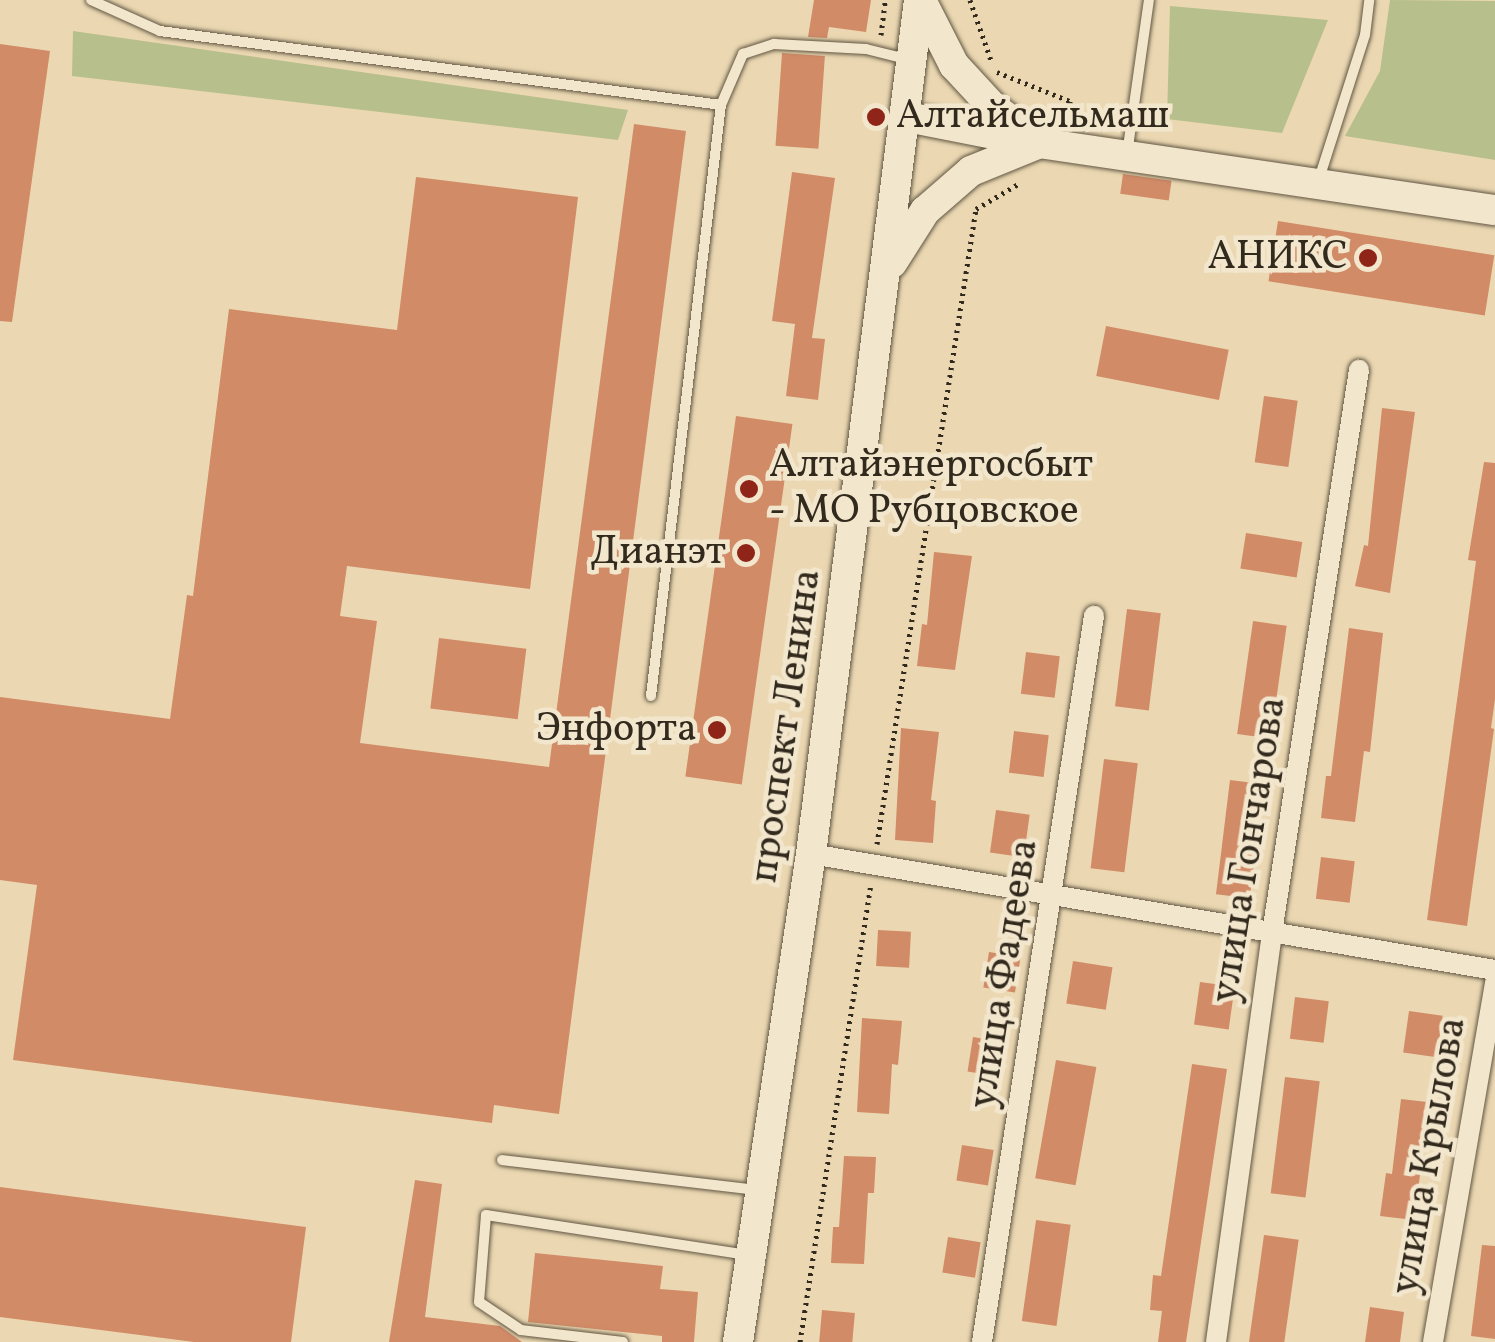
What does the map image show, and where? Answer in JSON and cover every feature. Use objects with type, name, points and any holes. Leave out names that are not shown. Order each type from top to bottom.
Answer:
[{"type":"street","name":"проспект Ленина","points":[[738,1342],[811,854],[920,0]]},
{"type":"street","points":[[920,0],[954,65],[992,106],[1054,144]]},
{"type":"street","points":[[907,117],[1054,144],[1495,210]]},
{"type":"street","points":[[888,270],[925,211],[971,172],[1054,144]]},
{"type":"street","name":"улица Гончарова","points":[[1216,1342],[1272,933],[1359,370]]},
{"type":"street","name":"улица Фадеева","points":[[982,1342],[1054,897],[1094,616]]},
{"type":"street","points":[[811,854],[1495,970]]},
{"type":"street","name":"улица Крылова","points":[[1433,1342],[1495,982]]},
{"type":"lane","points":[[91,0],[160,30],[721,105]]},
{"type":"lane","points":[[1127,155],[1149,0]]},
{"type":"lane","points":[[1317,185],[1366,35],[1369,0]]},
{"type":"lane","points":[[652,696],[721,105],[743,54],[774,44],[818,44],[911,61]]},
{"type":"lane","points":[[502,1160],[762,1191]]},
{"type":"lane","points":[[624,1342],[521,1330],[479,1302],[486,1215],[752,1256]]},
{"type":"path","points":[[878,52],[884,0]]},
{"type":"path","points":[[970,0],[979,37],[996,72],[1070,100],[1054,144]]},
{"type":"path","points":[[800,1342],[976,209],[1024,180]]},
{"type":"green space","points":[[1390,0],[1495,1],[1495,160],[1345,136],[1380,71]]},
{"type":"green space","points":[[1170,6],[1328,20],[1282,133],[1167,119]]},
{"type":"green space","points":[[73,31],[628,110],[618,140],[72,76]]},
{"type":"building","points":[[814,0],[871,0],[866,32],[829,27],[827,38],[808,37]]},
{"type":"building","points":[[0,44],[50,51],[12,322],[0,321]]},
{"type":"building","points":[[782,53],[825,56],[818,149],[776,146]]},
{"type":"building","points":[[634,124],[686,131],[559,1114],[494,1105],[492,1123],[13,1060],[37,885],[0,880],[0,697],[170,719],[187,595],[193,596],[229,309],[397,330],[416,177],[578,197],[530,589],[347,566],[340,616],[377,621],[360,743],[549,767]]},
{"type":"building","points":[[792,172],[835,178],[812,338],[825,339],[818,400],[786,396],[795,324],[772,321]]},
{"type":"building","points":[[1123,174],[1172,181],[1169,201],[1120,194]]},
{"type":"building","points":[[1278,221],[1494,255],[1485,316],[1268,281]]},
{"type":"building","points":[[1106,326],[1229,350],[1219,400],[1096,376]]},
{"type":"building","points":[[1264,396],[1298,401],[1288,467],[1255,462]]},
{"type":"building","points":[[1382,408],[1415,412],[1390,593],[1355,586],[1364,545],[1368,546]]},
{"type":"building","points":[[736,416],[792,424],[742,784],[685,776]]},
{"type":"building","points":[[1484,462],[1495,463],[1495,699],[1491,728],[1494,729],[1467,926],[1427,920],[1476,561],[1468,560]]},
{"type":"building","points":[[1246,533],[1302,542],[1297,577],[1240,569]]},
{"type":"building","points":[[934,552],[972,556],[955,670],[917,666],[922,624],[927,625]]},
{"type":"building","points":[[1127,609],[1161,613],[1149,710],[1115,706]]},
{"type":"building","points":[[1253,621],[1287,626],[1271,739],[1237,734]]},
{"type":"building","points":[[1349,628],[1383,633],[1370,752],[1364,751],[1355,822],[1321,818],[1326,776],[1331,776]]},
{"type":"building","points":[[439,638],[526,649],[518,719],[430,708]]},
{"type":"building","points":[[1026,652],[1060,656],[1055,698],[1021,694]]},
{"type":"building","points":[[901,728],[939,732],[931,800],[936,801],[933,843],[895,840]]},
{"type":"building","points":[[1014,731],[1049,735],[1044,777],[1009,773]]},
{"type":"building","points":[[1104,759],[1138,763],[1124,872],[1091,868]]},
{"type":"building","points":[[1230,780],[1264,784],[1250,898],[1216,894]]},
{"type":"building","points":[[996,810],[1030,815],[1024,857],[990,853]]},
{"type":"building","points":[[1321,857],[1355,861],[1350,903],[1316,899]]},
{"type":"building","points":[[878,930],[911,932],[909,968],[876,966]]},
{"type":"building","points":[[989,952],[1021,957],[1015,993],[983,988]]},
{"type":"building","points":[[1073,961],[1113,967],[1106,1010],[1066,1003]]},
{"type":"building","points":[[1200,982],[1235,987],[1229,1029],[1194,1025]]},
{"type":"building","points":[[1295,997],[1329,1001],[1324,1043],[1290,1039]]},
{"type":"building","points":[[1409,1011],[1443,1016],[1437,1057],[1403,1053]]},
{"type":"building","points":[[862,1018],[902,1021],[898,1065],[892,1064],[889,1114],[857,1112]]},
{"type":"building","points":[[973,1037],[1006,1042],[1000,1077],[968,1072]]},
{"type":"building","points":[[1056,1060],[1096,1067],[1076,1185],[1035,1178]]},
{"type":"building","points":[[1192,1064],[1227,1069],[1186,1342],[1158,1342],[1162,1311],[1150,1310],[1153,1275],[1161,1276]]},
{"type":"building","points":[[1285,1077],[1320,1081],[1305,1197],[1271,1193]]},
{"type":"building","points":[[1401,1099],[1436,1103],[1430,1146],[1424,1145],[1414,1220],[1380,1216],[1386,1173],[1392,1174]]},
{"type":"building","points":[[962,1145],[994,1150],[988,1186],[956,1181]]},
{"type":"building","points":[[844,1156],[876,1157],[874,1193],[868,1193],[864,1264],[831,1263],[833,1227],[839,1227]]},
{"type":"building","points":[[415,1180],[442,1184],[425,1317],[500,1326],[522,1342],[389,1342]]},
{"type":"building","points":[[0,1187],[306,1227],[291,1342],[194,1342],[0,1317]]},
{"type":"building","points":[[1036,1220],[1071,1225],[1056,1326],[1022,1321]]},
{"type":"building","points":[[1264,1235],[1299,1240],[1284,1342],[1249,1342]]},
{"type":"building","points":[[948,1237],[981,1242],[975,1278],[942,1273]]},
{"type":"building","points":[[1482,1245],[1495,1246],[1495,1339],[1471,1336]]},
{"type":"building","points":[[535,1253],[663,1266],[660,1289],[698,1292],[694,1342],[662,1342],[662,1336],[528,1322]]},
{"type":"building","points":[[1370,1307],[1404,1312],[1400,1342],[1365,1342]]},
{"type":"building","points":[[822,1310],[855,1313],[852,1342],[819,1342]]},
{"type":"place","name":"Алтайсельмаш","points":[[876,117]]},
{"type":"place","name":"АНИКС","points":[[1368,258]]},
{"type":"place","name":"Алтайэнергосбыт - МО Рубцовское","points":[[749,489]]},
{"type":"place","name":"Дианэт","points":[[746,553]]},
{"type":"place","name":"Энфорта","points":[[717,730]]}]
